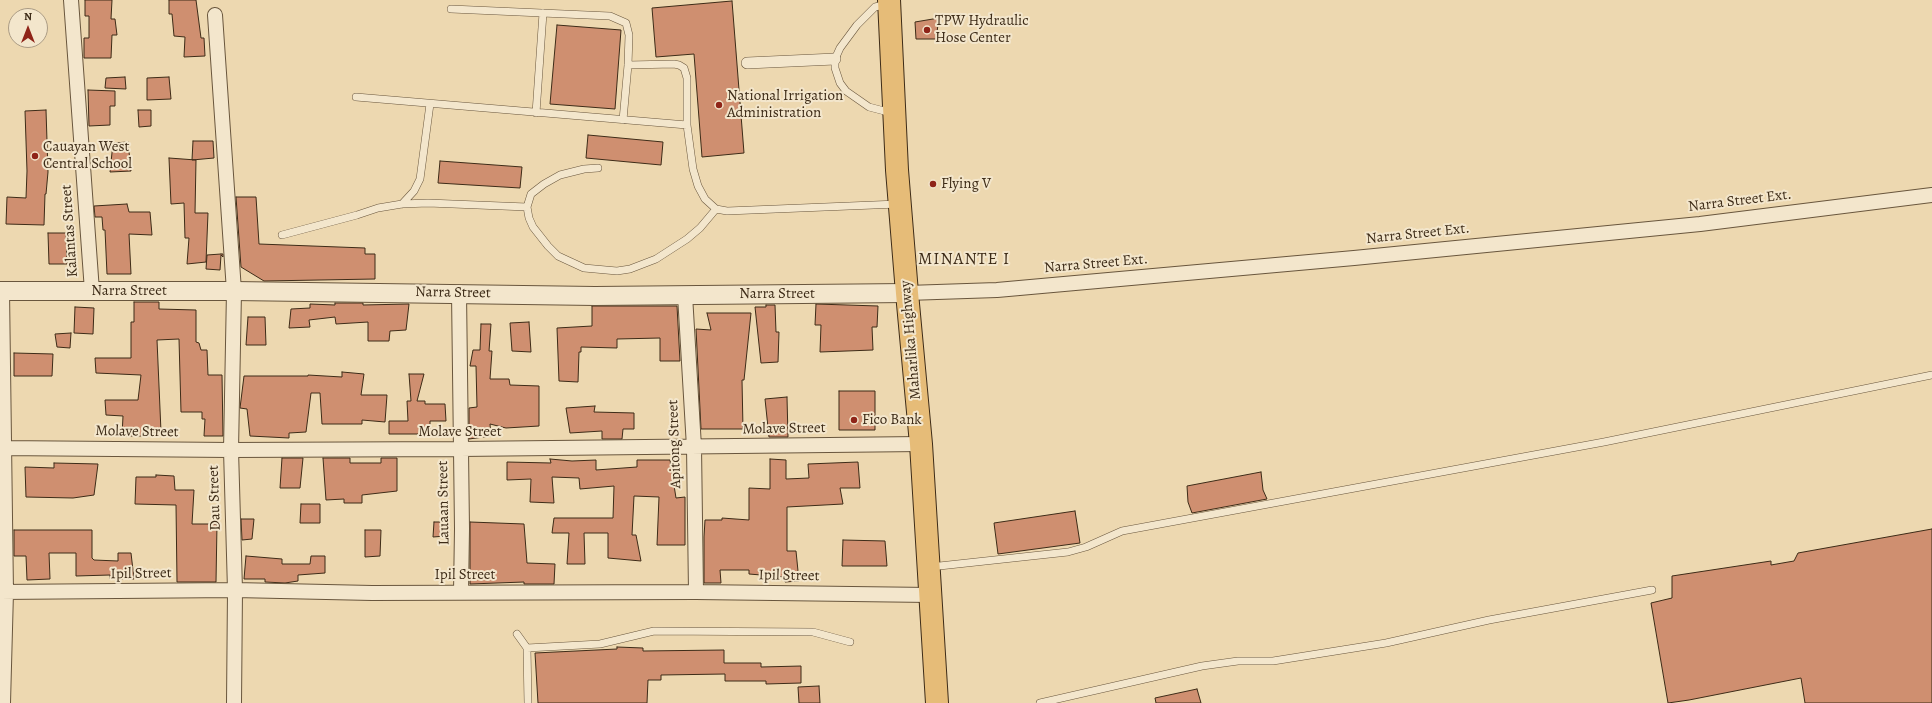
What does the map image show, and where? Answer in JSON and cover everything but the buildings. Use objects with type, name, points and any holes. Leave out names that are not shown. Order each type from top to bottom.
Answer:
[{"type":"highway","name":"Maharlika Highway","points":[[889,2],[894,114],[906,293],[921,444],[937,703]]},
{"type":"street","name":"Kalantas Street","points":[[71,0],[92,291]]},
{"type":"street","name":"Dau Street","points":[[215,15],[234,291],[231,450],[235,590],[234,703]]},
{"type":"street","points":[[747,63],[835,59]]},
{"type":"street","name":"Narra Street Ext.","points":[[906,293],[1005,289],[1346,259],[1700,224],[1932,195]]},
{"type":"street","name":"Narra Street","points":[[1,291],[234,291],[685,295],[906,293]]},
{"type":"street","points":[[1,291],[3,703]]},
{"type":"street","name":"Lauaan Street","points":[[459,293],[462,529],[461,592]]},
{"type":"street","name":"Apitong Street","points":[[685,295],[694,447],[696,592]]},
{"type":"street","name":"Molave Street","points":[[2,448],[231,450],[921,444]]},
{"type":"street","name":"Ipil Street","points":[[3,592],[235,590],[372,593],[696,592],[930,595]]},
{"type":"lane","points":[[889,2],[875,7],[865,16],[844,43],[835,59],[836,74],[846,91],[869,107],[894,114]]},
{"type":"lane","points":[[451,9],[610,16],[619,18],[626,23],[628,29],[628,65],[623,120]]},
{"type":"lane","points":[[536,113],[543,13]]},
{"type":"lane","points":[[628,65],[679,64],[684,68],[687,78],[687,125],[693,169],[698,186],[705,199],[716,209],[727,211],[900,204]]},
{"type":"lane","points":[[356,97],[687,125]]},
{"type":"lane","points":[[402,204],[414,191],[420,179],[430,104]]},
{"type":"lane","points":[[598,168],[584,169],[560,176],[544,184],[531,194],[527,207],[529,218],[533,227],[558,256],[584,268],[605,271],[630,269],[656,259],[687,239],[700,228],[716,209]]},
{"type":"lane","points":[[282,235],[378,208],[402,204],[428,203],[527,207]]},
{"type":"lane","points":[[928,567],[1068,552],[1086,547],[1122,531],[1604,442],[1932,375]]},
{"type":"lane","points":[[1040,703],[1202,666],[1238,661],[1273,661],[1386,643],[1489,620],[1652,590]]},
{"type":"lane","points":[[527,648],[600,644],[654,631],[813,632],[850,642]]},
{"type":"lane","points":[[517,634],[527,648],[528,703]]},
{"type":"place","name":"TPW Hydraulic Hose Center","points":[[927,30]]},
{"type":"place","name":"National Irrigation Administration","points":[[719,105]]},
{"type":"place","name":"Cauayan West Central School","points":[[35,156]]},
{"type":"place","name":"Flying V","points":[[933,184]]},
{"type":"place","name":"Fico Bank","points":[[854,420]]},
{"type":"district","name":"MINANTE I","points":[[964,260]]}]
